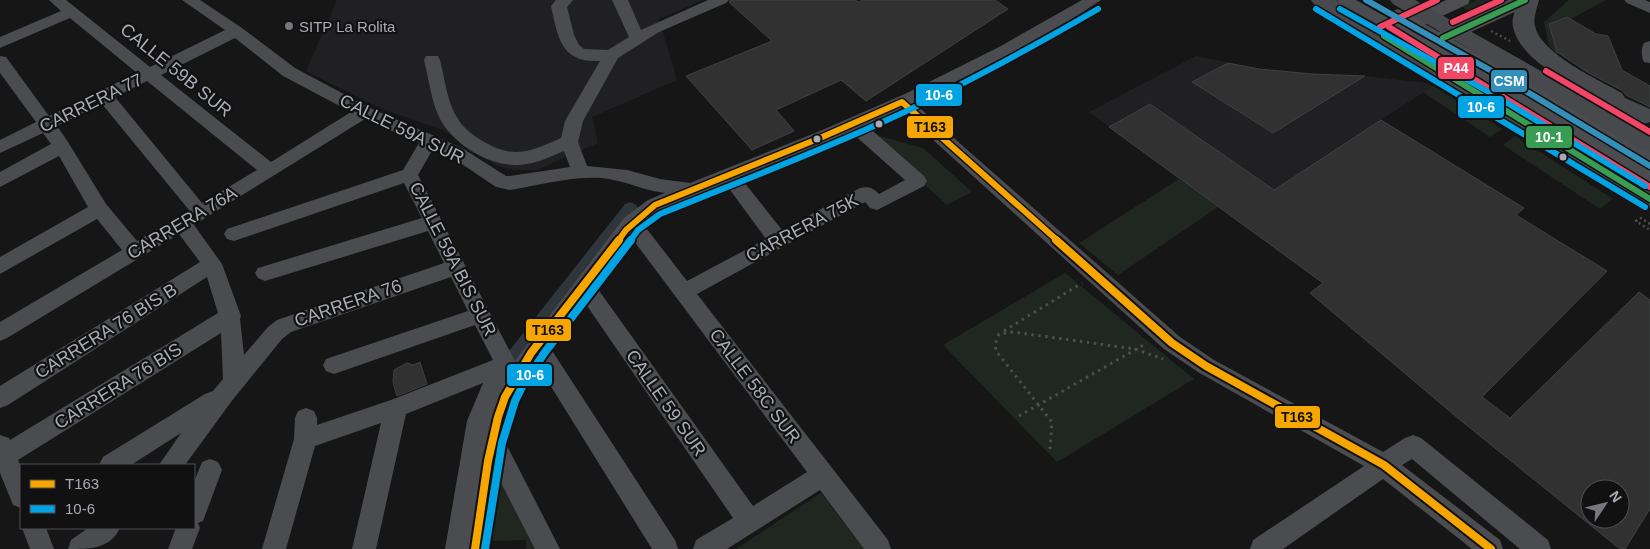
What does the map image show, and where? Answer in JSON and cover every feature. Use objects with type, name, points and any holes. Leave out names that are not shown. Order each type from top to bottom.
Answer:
[{"type":"highway","points":[[1321,0],[1406,26],[1434,42],[1650,144]]},
{"type":"highway","points":[[1400,0],[1406,26],[1434,42],[1650,199]]},
{"type":"highway","points":[[1529,0],[1523,18],[1524,28],[1531,44],[1548,58],[1647,118]]},
{"type":"highway","points":[[1434,42],[1647,118]]},
{"type":"main road","points":[[1406,26],[1461,0]]},
{"type":"main road","points":[[1434,42],[1525,0]]},
{"type":"street","name":"CALLE 59B SUR","points":[[57,0],[270,171]]},
{"type":"street","name":"CALLE 59A SUR","points":[[190,0],[289,72],[364,112],[456,152],[502,182],[510,183],[581,172],[613,173],[660,186],[694,190]]},
{"type":"street","points":[[565,0],[559,6],[568,41],[573,50],[584,55],[612,55]]},
{"type":"street","points":[[620,0],[637,38]]},
{"type":"street","points":[[581,172],[569,142],[574,121],[612,55],[664,23],[721,0]]},
{"type":"street","points":[[456,549],[478,420],[487,396],[537,346],[631,223],[655,205],[729,176],[902,102],[1027,40],[1093,0]]},
{"type":"street","points":[[1345,0],[1406,26]]},
{"type":"street","points":[[1372,0],[1406,26]]},
{"type":"street","points":[[1632,0],[1650,8]]},
{"type":"street","points":[[1641,0],[1649,2]]},
{"type":"street","points":[[0,43],[72,12]]},
{"type":"street","name":"CARRERA 77","points":[[0,147],[236,32]]},
{"type":"street","points":[[1434,42],[1650,158]]},
{"type":"street","points":[[1434,42],[1650,178]]},
{"type":"street","points":[[1650,46],[1648,55],[1650,58]]},
{"type":"street","points":[[289,72],[293,53]]},
{"type":"street","points":[[432,60],[449,119],[463,136],[488,154],[512,161],[536,157],[569,142]]},
{"type":"street","points":[[0,61],[62,146],[99,209],[134,252]]},
{"type":"street","points":[[0,92],[17,84]]},
{"type":"street","points":[[105,96],[194,205]]},
{"type":"street","points":[[902,102],[1172,343],[1206,366],[1384,465],[1482,546]]},
{"type":"street","name":"CARRERA 76A","points":[[0,332],[270,171],[364,112]]},
{"type":"street","name":"CARRERA 75K","points":[[684,292],[867,193],[877,203],[918,181],[853,124]]},
{"type":"street","name":"CALLE 59A BIS SUR","points":[[430,140],[409,176],[510,372]]},
{"type":"street","points":[[0,180],[62,146]]},
{"type":"street","points":[[234,234],[409,176]]},
{"type":"street","points":[[729,176],[779,241]]},
{"type":"street","points":[[0,266],[99,209]]},
{"type":"street","points":[[265,273],[433,222]]},
{"type":"street","points":[[172,464],[229,389],[231,316],[222,285],[212,264],[200,244],[181,223]]},
{"type":"street","name":"CALLE 58C SUR","points":[[631,223],[879,549]]},
{"type":"street","name":"CARRERA 76 BIS B","points":[[0,398],[212,264]]},
{"type":"street","name":"CARRERA 76","points":[[229,389],[275,333],[284,326],[456,267]]},
{"type":"street","name":"CALLE 59 SUR","points":[[584,285],[749,521]]},
{"type":"street","points":[[334,365],[481,315]]},
{"type":"street","name":"CARRERA 76 BIS","points":[[3,449],[231,316]]},
{"type":"street","points":[[537,346],[666,549]]},
{"type":"street","points":[[274,549],[306,428],[396,408],[510,372]]},
{"type":"street","points":[[475,549],[492,441],[506,397],[510,372]]},
{"type":"street","points":[[113,464],[229,389]]},
{"type":"street","points":[[364,549],[396,408]]},
{"type":"street","points":[[492,441],[548,549]]},
{"type":"street","points":[[1262,549],[1413,444],[1539,549]]},
{"type":"street","points":[[3,449],[20,493]]},
{"type":"street","points":[[195,510],[210,470]]},
{"type":"street","points":[[705,549],[823,475]]},
{"type":"street","points":[[34,529],[42,549]]},
{"type":"street","points":[[80,549],[107,529]]},
{"type":"street","points":[[180,549],[188,529]]},
{"type":"path","points":[[1650,224],[1641,218],[1636,221],[1650,230]]},
{"type":"path","points":[[1050,450],[1052,422],[996,351],[995,344],[999,334],[1088,280]]},
{"type":"path","points":[[999,334],[1013,332],[1135,349],[1168,361]]},
{"type":"path","points":[[1020,416],[1149,342]]},
{"type":"shaded area","points":[[337,0],[703,0],[659,19],[677,80],[592,117],[598,143],[537,170],[513,170],[495,165],[469,145],[443,130],[380,108],[306,71]]},
{"type":"shaded area","points":[[1477,0],[1512,0],[1478,17],[1462,7]]},
{"type":"shaded area","points":[[1569,0],[1606,0],[1571,19],[1567,17],[1549,24],[1558,56],[1549,45],[1544,22]]},
{"type":"shaded area","points":[[1447,48],[1650,164],[1650,172],[1445,50]]},
{"type":"shaded area","points":[[1196,56],[1259,69],[1365,76],[1426,83],[1433,86],[1233,217],[1089,112]]},
{"type":"shaded area","points":[[1433,86],[1502,129],[1490,137],[1423,92]]},
{"type":"shaded area","points":[[868,133],[923,148],[972,192],[947,205]]},
{"type":"shaded area","points":[[1515,136],[1613,199],[1600,209],[1503,145]]},
{"type":"shaded area","points":[[1179,179],[1218,207],[1118,275],[1079,243]]},
{"type":"shaded area","points":[[1065,273],[1194,379],[1057,462],[943,345]]},
{"type":"shaded area","points":[[502,471],[542,549],[526,549],[526,540],[489,541]]},
{"type":"shaded area","points":[[821,493],[864,549],[736,549]]},
{"type":"building","points":[[731,0],[855,0],[858,2],[863,0],[995,0],[1008,9],[866,101],[841,80],[776,110],[794,131],[752,150],[686,76],[772,41],[729,2]]},
{"type":"building","points":[[1567,17],[1596,34],[1608,36],[1622,70],[1650,86],[1650,107],[1587,72],[1557,52],[1549,24]]},
{"type":"building","points":[[1228,63],[1259,69],[1365,76],[1273,133],[1192,82]]},
{"type":"building","points":[[1150,104],[1274,190],[1381,120],[1524,208],[1516,215],[1607,271],[1482,397],[1510,418],[1639,292],[1650,300],[1650,509],[1625,549],[1620,549],[1595,529],[1630,529],[1630,479],[1580,479],[1580,517],[1459,419],[1310,293],[1323,283],[1109,127]]},
{"type":"building","points":[[420,362],[427,384],[397,396],[393,382],[394,370],[407,363],[413,365]]},
{"type":"waterway","points":[[505,378],[515,356],[630,208]]},
{"type":"transit line","name":"CSM","points":[[1366,0],[1504,78],[1650,166]]},
{"type":"transit line","name":"P44","points":[[1380,27],[1437,0]]},
{"type":"transit line","name":"P44","points":[[1453,22],[1501,0]]},
{"type":"transit line","name":"10-1","points":[[1443,38],[1525,0]]},
{"type":"transit line","name":"10-6","points":[[485,549],[502,443],[515,401],[523,385],[545,352],[638,230],[660,214],[831,145],[914,107],[1047,39],[1098,9]]},
{"type":"transit line","name":"10-6","points":[[1316,9],[1645,207]]},
{"type":"transit line","points":[[1340,9],[1494,95],[1645,186]]},
{"type":"transit line","name":"P44","points":[[1389,27],[1650,187]]},
{"type":"transit line","name":"10-1","points":[[1384,36],[1650,199]]},
{"type":"transit line","name":"P44","points":[[1546,71],[1650,132]]},
{"type":"transit line","name":"T163","points":[[475,549],[488,461],[498,417],[505,397],[531,353],[626,230],[655,205],[820,138],[902,102],[1172,343],[1206,366],[1384,465],[1491,549]]},
{"type":"place","name":"SITP La Rolita","points":[[289,26]]}]
